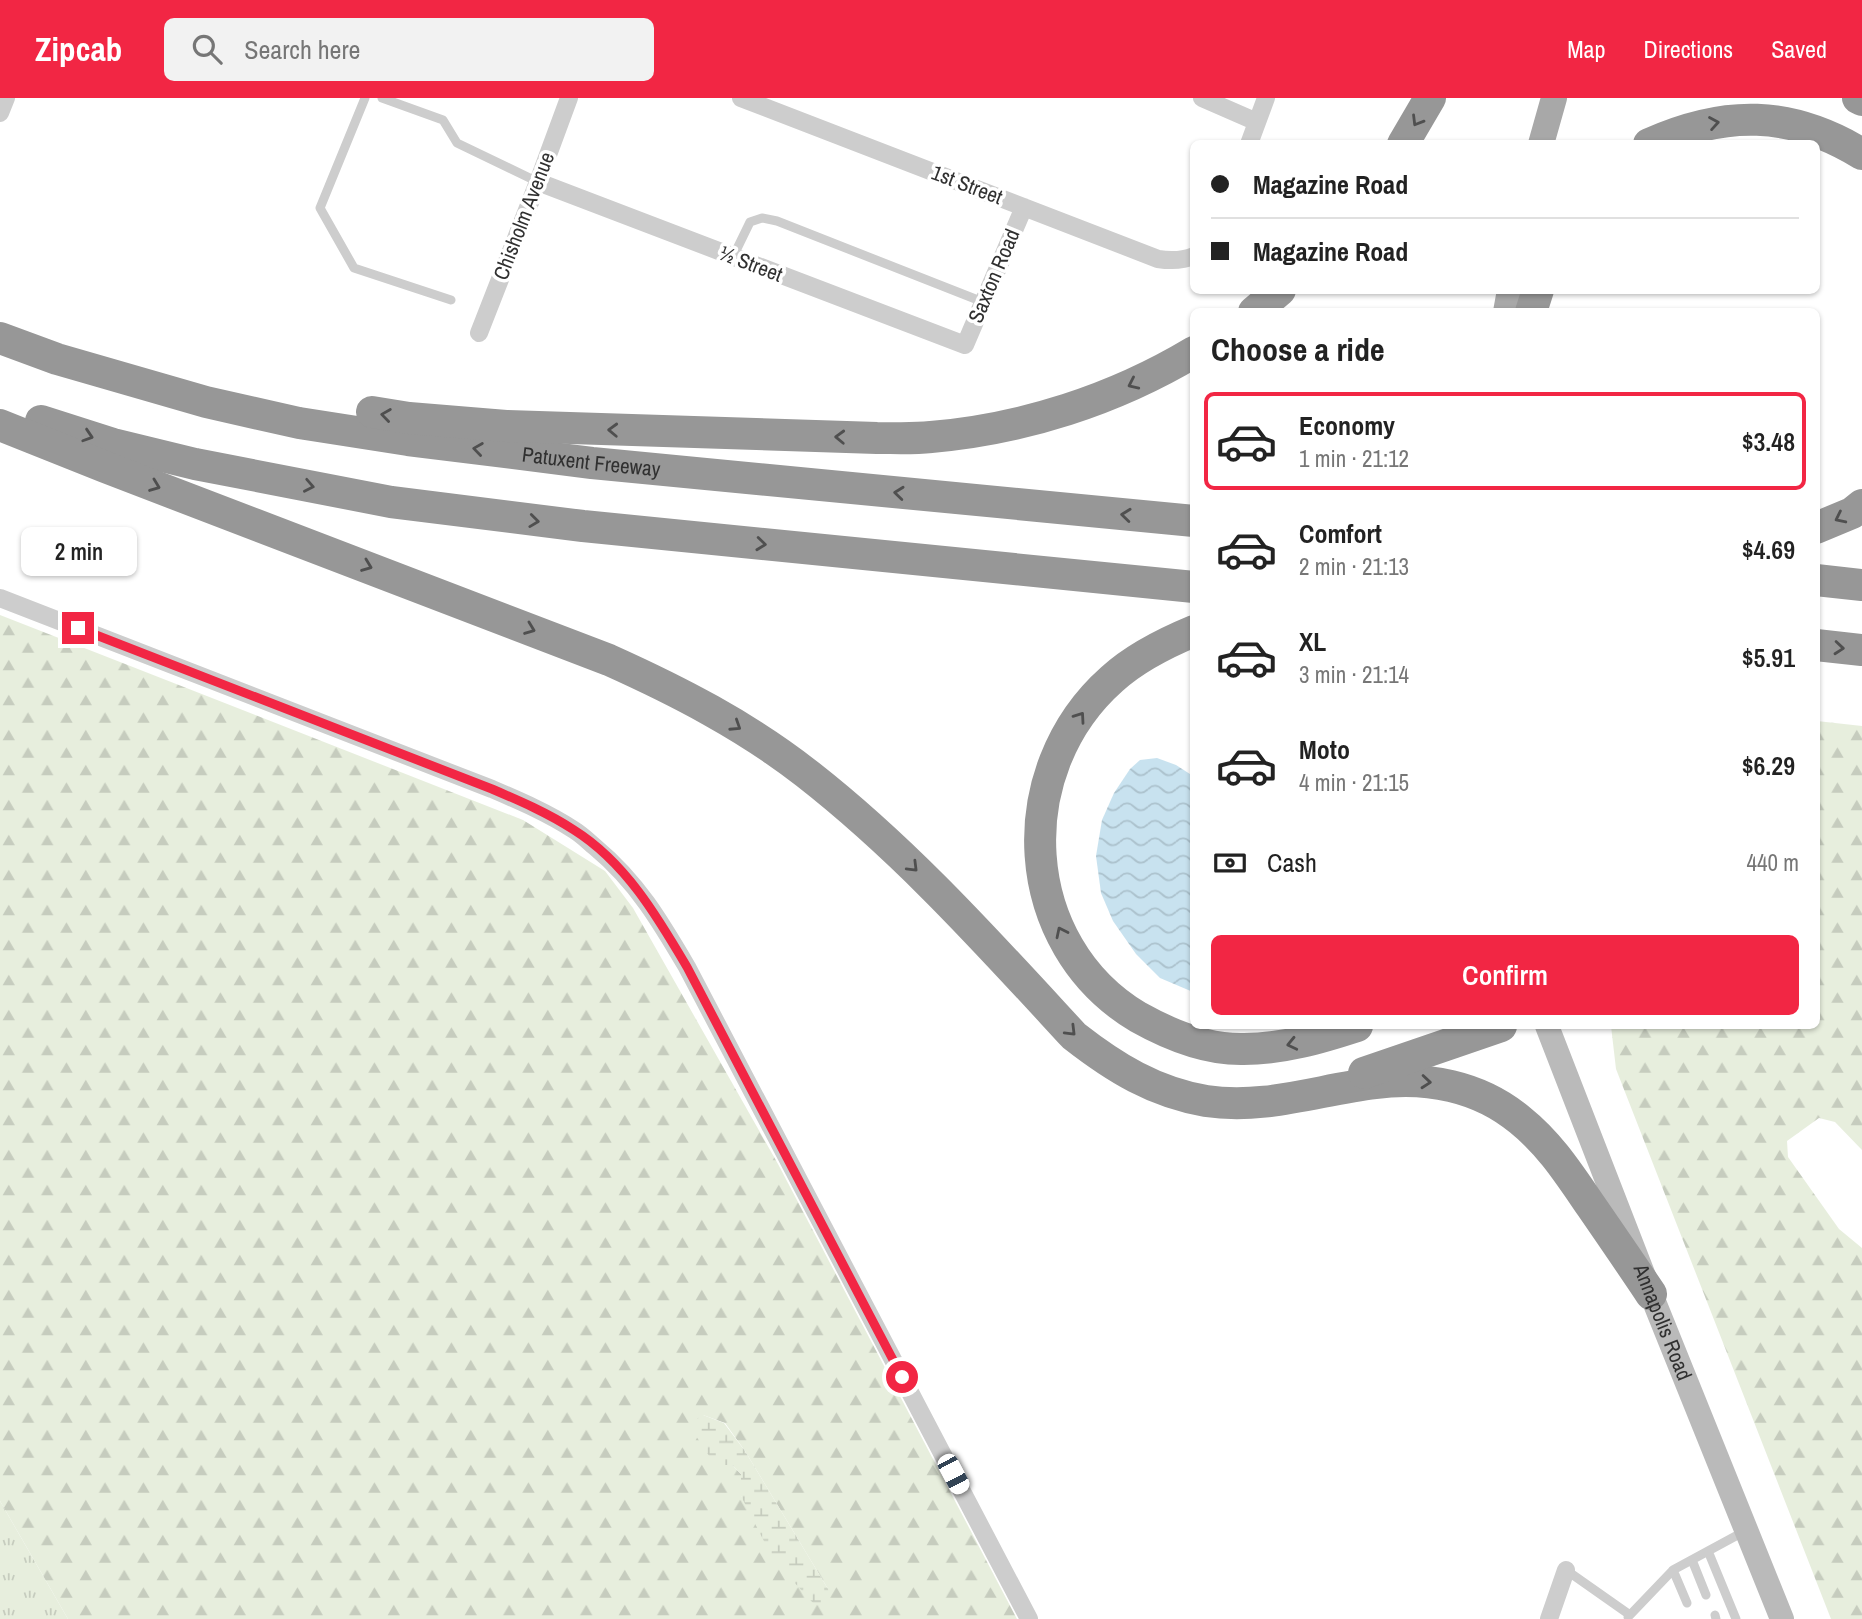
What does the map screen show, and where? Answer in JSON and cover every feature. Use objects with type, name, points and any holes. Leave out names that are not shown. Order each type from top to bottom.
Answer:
[{"type":"highway","points":[[1405,140],[1430,98]]},
{"type":"highway","points":[[1658,140],[1689,127],[1761,119],[1802,126],[1839,140],[1862,154]]},
{"type":"highway","points":[[1259,308],[1275,294]]},
{"type":"highway","name":"Patuxent Freeway","points":[[0,338],[134,383],[219,405],[299,423],[408,440],[592,463],[1190,521]]},
{"type":"highway","points":[[57,359],[313,404],[410,418],[506,426],[877,438],[930,437],[984,430],[1040,418],[1131,386],[1190,354]]},
{"type":"highway","points":[[0,406],[113,444],[183,461],[391,502],[583,526],[1190,587]]},
{"type":"highway","points":[[0,425],[609,660],[662,684],[719,715],[805,772],[862,820],[908,862],[1074,1036],[1130,1076],[1164,1091],[1207,1101],[1246,1103],[1287,1100],[1373,1083],[1400,1081],[1462,1088],[1490,1099],[1519,1118],[1545,1142],[1651,1294]]},
{"type":"highway","points":[[1820,526],[1852,513],[1862,505]]},
{"type":"highway","points":[[1820,580],[1862,585]]},
{"type":"highway","points":[[1190,633],[1143,657],[1111,680],[1086,708],[1067,736],[1054,765],[1044,801],[1039,838],[1043,876],[1051,910],[1063,937],[1081,966],[1101,989],[1126,1010],[1181,1038],[1207,1045],[1241,1049],[1278,1047],[1342,1029]]},
{"type":"highway","points":[[1820,645],[1862,650]]},
{"type":"highway","points":[[1287,1100],[1492,1029]]},
{"type":"main road","points":[[1542,140],[1554,98]]},
{"type":"main road","name":"Annapolis Road","points":[[1548,1029],[1782,1619]]},
{"type":"street","points":[[0,113],[6,98]]},
{"type":"street","name":"Chisholm Avenue","points":[[479,334],[569,98]]},
{"type":"street","name":"1st Street","points":[[741,98],[1158,259],[1170,261],[1190,258]]},
{"type":"street","points":[[1202,98],[1257,121]]},
{"type":"street","points":[[1250,140],[1266,98]]},
{"type":"street","name":"½ Street","points":[[538,182],[965,345]]},
{"type":"street","name":"Saxton Road","points":[[965,345],[1024,207]]},
{"type":"street","points":[[0,598],[492,789],[576,831],[606,856],[634,884],[687,967],[1029,1619]]},
{"type":"street","points":[[1549,1619],[1566,1570]]},
{"type":"lane","points":[[365,98],[320,208],[354,268],[451,300]]},
{"type":"lane","points":[[382,98],[443,120],[457,143],[538,182]]},
{"type":"lane","points":[[733,257],[750,222],[762,218],[777,221],[983,302]]},
{"type":"lane","points":[[1566,1570],[1628,1617],[1672,1570],[1746,1530]]},
{"type":"lane","points":[[1708,1551],[1736,1619]]},
{"type":"lane","points":[[1692,1560],[1706,1595]]},
{"type":"lane","points":[[1672,1570],[1687,1603]]},
{"type":"green space","points":[[0,615],[523,820],[605,871],[633,908],[778,1164],[1017,1619],[68,1619],[0,1501]],"holes":[[[703,1415],[725,1423],[745,1451],[828,1589],[741,1496],[741,1474],[732,1465]]]},
{"type":"green space","points":[[1820,721],[1862,726],[1862,1150],[1835,1122],[1819,1118],[1787,1141],[1788,1157],[1839,1229],[1862,1248],[1862,1619],[1831,1619],[1616,1069],[1611,1029],[1820,1029]]},
{"type":"green space","points":[[703,1415],[724,1423],[745,1451],[828,1589],[830,1603],[813,1603],[773,1559],[741,1496],[741,1474],[732,1465],[715,1465],[696,1436],[695,1420]]},
{"type":"green space","points":[[0,1501],[68,1619],[0,1619]]},
{"type":"water","points":[[1157,758],[1190,774],[1190,991],[1160,978],[1136,954],[1113,921],[1101,893],[1096,856],[1102,820],[1114,793],[1130,769],[1140,760]]},
{"type":"route","points":[[78,628],[492,789],[576,831],[606,856],[634,884],[687,967],[902,1377]]}]
